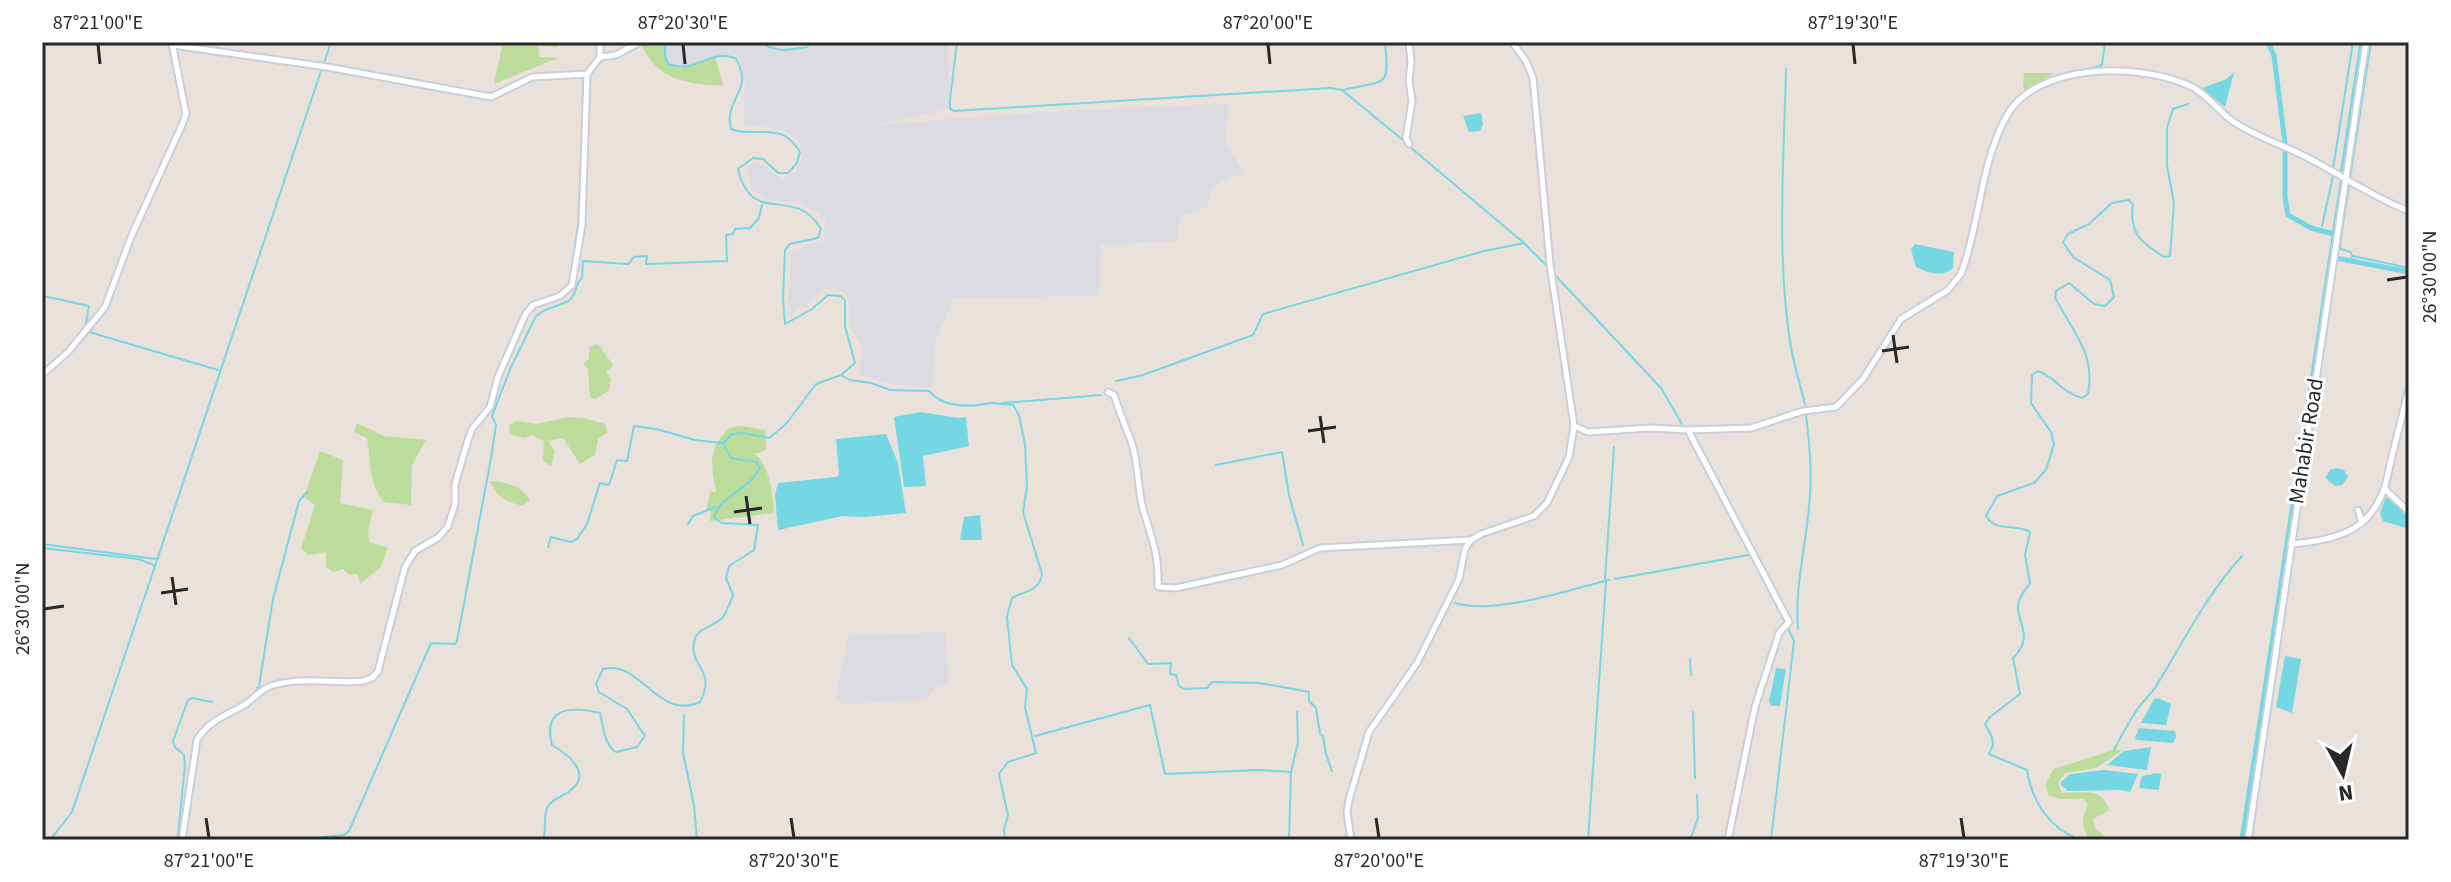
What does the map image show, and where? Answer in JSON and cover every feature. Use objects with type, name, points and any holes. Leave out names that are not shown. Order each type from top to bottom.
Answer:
[{"type":"street","points":[[182,840],[197,740],[214,720],[247,704],[269,686],[298,682],[364,681],[378,671],[405,567],[415,551],[439,537],[448,526],[455,504],[455,484],[472,429],[490,407],[498,377],[525,315],[533,305],[560,296],[572,285],[582,225],[587,74],[600,57],[600,42]]},
{"type":"street","points":[[600,57],[616,55],[640,42]]},
{"type":"street","points":[[1409,42],[1412,101],[1406,138],[1409,144]]},
{"type":"street","points":[[1108,392],[1114,395],[1123,427],[1132,442],[1140,496],[1155,541],[1158,587],[1176,588],[1282,565],[1320,548],[1471,540],[1490,530],[1534,516],[1547,503],[1569,457],[1574,426],[1550,264],[1533,78],[1526,61],[1512,42]]},
{"type":"street","name":"Mahabir Road","points":[[2248,840],[2366,42]]},
{"type":"street","points":[[42,375],[87,332],[105,307],[135,229],[182,125],[186,114],[172,44],[327,67],[491,97],[532,77],[587,74]]},
{"type":"street","points":[[1574,426],[1588,432],[1762,426],[1803,411],[1836,407],[1863,379],[1901,319],[1955,283],[1966,260],[1996,142],[2006,118],[2021,99],[2056,80],[2113,70],[2164,77],[2196,89],[2232,121],[2378,198],[2409,211]]},
{"type":"street","points":[[2291,544],[2325,541],[2346,533],[2373,513],[2386,490],[2409,388]]},
{"type":"street","points":[[1688,430],[1789,622],[1779,633],[1755,707],[1728,840]]},
{"type":"street","points":[[2386,490],[2409,512]]},
{"type":"street","points":[[2358,510],[2362,522]]},
{"type":"street","points":[[1351,840],[1347,812],[1349,800],[1369,732],[1417,663],[1459,579],[1465,549],[1471,540]]},
{"type":"shaded area","points":[[665,42],[768,42],[785,51],[806,47],[811,42],[948,42],[950,109],[875,125],[1012,114],[1229,103],[1225,142],[1244,172],[1211,187],[1208,207],[1180,217],[1176,241],[1101,245],[1099,296],[954,298],[936,339],[932,388],[888,384],[859,374],[862,349],[850,325],[850,308],[845,292],[825,289],[788,318],[790,251],[824,240],[825,217],[801,203],[768,200],[753,191],[746,166],[758,162],[783,179],[795,171],[802,159],[800,143],[788,133],[773,128],[743,125],[745,82],[735,58],[715,56],[681,68],[668,64]]},
{"type":"shaded area","points":[[945,632],[949,682],[938,684],[926,699],[843,705],[836,698],[849,635]]},
{"type":"green space","points":[[503,42],[560,42],[557,47],[538,45],[539,57],[558,58],[494,84]]},
{"type":"green space","points":[[640,42],[665,42],[668,64],[681,68],[715,56],[723,86],[684,81],[663,72]]},
{"type":"green space","points":[[2024,73],[2054,73],[2027,91],[2023,88]]},
{"type":"green space","points":[[598,344],[613,365],[606,372],[611,379],[609,390],[596,399],[590,397],[588,369],[583,363],[589,359],[589,347]]},
{"type":"green space","points":[[569,417],[605,424],[607,433],[598,439],[595,455],[580,464],[563,438],[548,441],[555,451],[551,466],[543,461],[544,441],[532,435],[524,438],[510,434],[509,425],[516,421],[536,424]]},
{"type":"green space","points":[[357,423],[384,436],[426,440],[412,465],[411,505],[384,502],[371,472],[367,438],[354,432]]},
{"type":"green space","points":[[742,426],[765,430],[766,450],[755,454],[768,474],[774,513],[710,521],[711,510],[706,511],[710,492],[716,492],[712,464],[714,451],[729,428]]},
{"type":"green space","points":[[320,451],[343,460],[340,503],[373,510],[369,542],[388,548],[380,568],[360,584],[358,574],[350,575],[343,569],[334,572],[326,567],[326,552],[309,555],[301,549],[315,505],[304,497]]},
{"type":"green space","points":[[490,481],[513,485],[530,500],[523,505],[508,501]]},
{"type":"green space","points":[[2123,750],[2096,768],[2065,773],[2058,783],[2062,793],[2091,793],[2106,803],[2109,810],[2093,819],[2095,827],[2107,840],[2090,840],[2084,827],[2083,819],[2088,805],[2084,799],[2060,799],[2048,795],[2046,784],[2053,769]]},
{"type":"water","points":[[2234,72],[2225,107],[2202,88],[2227,79]]},
{"type":"water","points":[[1481,113],[1483,124],[1480,131],[1469,132],[1463,116]]},
{"type":"water","points":[[1915,244],[1954,252],[1953,268],[1940,274],[1916,267],[1911,250]]},
{"type":"water","points":[[921,412],[966,417],[969,446],[923,456],[926,486],[904,487],[894,417]]},
{"type":"water","points":[[886,434],[898,463],[906,513],[843,516],[778,530],[775,495],[778,483],[836,477],[839,475],[836,439]]},
{"type":"water","points":[[2330,470],[2344,470],[2348,477],[2342,485],[2335,486],[2325,478]]},
{"type":"water","points":[[2386,497],[2409,515],[2409,529],[2383,521],[2380,513]]},
{"type":"water","points":[[980,515],[982,540],[960,540],[964,517]]},
{"type":"water","points":[[2285,656],[2301,659],[2292,713],[2276,707]]},
{"type":"water","points":[[1776,668],[1786,669],[1780,706],[1771,706],[1769,701]]},
{"type":"water","points":[[2154,699],[2171,704],[2166,725],[2141,723]]},
{"type":"water","points":[[2139,728],[2175,731],[2176,737],[2173,743],[2137,740]]},
{"type":"water","points":[[2151,747],[2147,770],[2107,765],[2124,751]]},
{"type":"water","points":[[2104,770],[2138,774],[2130,792],[2068,791],[2061,785],[2070,774]]},
{"type":"water","points":[[2161,774],[2159,790],[2139,788],[2142,776]]},
{"type":"waterway","points":[[324,63],[331,42]]},
{"type":"waterway","points":[[543,840],[547,808],[575,786],[579,779],[572,760],[552,745],[550,732],[555,716],[569,710],[600,713],[606,740],[616,752],[637,747],[645,736],[627,709],[599,692],[596,684],[603,669],[629,673],[672,704],[685,706],[700,702],[706,682],[695,658],[694,642],[698,633],[725,613],[733,595],[726,578],[729,566],[754,550],[758,525],[721,523],[714,517],[723,503],[750,481],[760,467],[756,462],[731,458],[723,443],[732,434],[769,438],[786,424],[816,384],[841,375],[855,363],[845,326],[845,301],[841,296],[828,295],[812,309],[785,324],[785,250],[790,244],[818,238],[821,229],[799,209],[753,197],[744,187],[738,169],[753,158],[763,159],[778,173],[788,173],[797,163],[800,152],[785,136],[731,129],[731,110],[742,78],[735,58],[717,57],[687,66],[668,64],[665,42]]},
{"type":"waterway","points":[[760,42],[783,50],[807,47],[811,42]]},
{"type":"waterway","points":[[957,42],[950,100],[950,109],[954,111],[1331,88],[1342,90],[1404,141]]},
{"type":"waterway","points":[[1343,90],[1382,80],[1386,69],[1385,42]]},
{"type":"waterway","points":[[2087,70],[2102,65],[2105,42]]},
{"type":"waterway","points":[[2268,42],[2274,56],[2285,143]]},
{"type":"waterway","points":[[2333,169],[2353,42]]},
{"type":"waterway","points":[[2342,174],[2362,42]]},
{"type":"waterway","points":[[2350,178],[2371,42]]},
{"type":"waterway","points":[[143,602],[322,68]]},
{"type":"waterway","points":[[1786,69],[1782,208],[1786,313],[1806,408]]},
{"type":"waterway","points":[[183,86],[186,103]]},
{"type":"waterway","points":[[2080,840],[2060,829],[2044,813],[2033,793],[2027,770],[1989,754],[1992,737],[1985,724],[2020,694],[2013,658],[2020,650],[2024,635],[2018,607],[2030,583],[2025,555],[2030,532],[2000,526],[1986,516],[1997,496],[2034,483],[2046,470],[2054,444],[2051,432],[2031,403],[2032,375],[2038,371],[2075,395],[2082,398],[2088,394],[2087,358],[2055,298],[2056,291],[2069,283],[2094,304],[2105,306],[2114,297],[2110,280],[2073,257],[2063,242],[2068,234],[2089,224],[2112,203],[2129,200],[2133,205],[2133,223],[2138,236],[2164,257],[2170,256],[2174,203],[2167,165],[2167,128],[2173,109],[2188,104]]},
{"type":"waterway","points":[[570,278],[578,226],[582,140]]},
{"type":"waterway","points":[[1410,147],[1548,267]]},
{"type":"waterway","points":[[169,160],[173,150]]},
{"type":"waterway","points":[[2285,150],[2288,215],[2311,228],[2334,234]]},
{"type":"waterway","points":[[155,190],[168,163]]},
{"type":"waterway","points":[[2322,226],[2333,176]]},
{"type":"waterway","points":[[2242,840],[2342,183]]},
{"type":"waterway","points":[[2349,185],[2340,244],[2341,249],[2353,256]]},
{"type":"waterway","points":[[295,840],[344,835],[349,831],[431,643],[455,644],[457,641],[491,458],[496,425],[492,416],[536,316],[571,299],[582,278],[583,261],[628,264],[634,257],[647,256],[646,264],[727,261],[726,235],[733,234],[735,229],[750,228],[759,218],[762,205]]},
{"type":"waterway","points":[[118,279],[134,236]]},
{"type":"waterway","points":[[1116,381],[1143,375],[1253,335],[1263,314],[1484,251],[1524,243]]},
{"type":"waterway","points":[[2350,259],[2353,256],[2409,268]]},
{"type":"waterway","points":[[2336,258],[2409,272]]},
{"type":"waterway","points":[[42,267],[43,296],[89,306],[85,331]]},
{"type":"waterway","points":[[1554,274],[1661,388],[1682,424]]},
{"type":"waterway","points":[[62,360],[102,314]]},
{"type":"waterway","points":[[89,332],[218,370]]},
{"type":"waterway","points":[[843,376],[890,390],[929,391],[950,404],[967,406],[992,403]]},
{"type":"waterway","points":[[1003,403],[1101,395]]},
{"type":"waterway","points":[[992,403],[1013,405],[1019,415],[1025,444],[1027,487],[1023,512],[1042,574],[1035,587],[1012,598],[1007,617],[1012,665],[1027,689],[1025,707],[1036,753],[1008,762],[999,774],[1008,815],[1005,840]]},
{"type":"waterway","points":[[1798,629],[1798,596],[1811,484],[1806,414]]},
{"type":"waterway","points":[[548,547],[551,537],[571,542],[577,539],[587,524],[600,483],[609,485],[617,460],[627,461],[634,426],[722,443]]},
{"type":"waterway","points":[[1686,433],[1785,621]]},
{"type":"waterway","points":[[1605,579],[1614,447]]},
{"type":"waterway","points":[[1216,465],[1282,452],[1289,495],[1303,545]]},
{"type":"waterway","points":[[256,690],[273,599],[299,501],[307,492]]},
{"type":"waterway","points":[[688,524],[693,516],[716,507]]},
{"type":"waterway","points":[[42,544],[156,559]]},
{"type":"waterway","points":[[42,548],[138,559],[154,565]]},
{"type":"waterway","points":[[1615,579],[1748,555]]},
{"type":"waterway","points":[[2114,750],[2207,601],[2242,556]]},
{"type":"waterway","points":[[1455,603],[1471,606],[1510,604],[1609,580]]},
{"type":"waterway","points":[[1588,840],[1606,582]]},
{"type":"waterway","points":[[50,840],[72,812],[142,604]]},
{"type":"waterway","points":[[1771,840],[1794,641],[1788,628]]},
{"type":"waterway","points":[[1129,638],[1148,664],[1171,663],[1170,674],[1176,675],[1179,686],[1184,689],[1207,688],[1212,682],[1260,683],[1309,692],[1309,701],[1316,708],[1320,734],[1332,771]]},
{"type":"waterway","points":[[1690,659],[1691,675]]},
{"type":"waterway","points":[[178,836],[185,765],[184,755],[173,741],[188,700],[212,702]]},
{"type":"waterway","points":[[1035,736],[1150,705],[1165,774],[1258,770],[1291,772]]},
{"type":"waterway","points":[[1289,840],[1291,772],[1298,742],[1297,712]]},
{"type":"waterway","points":[[1693,712],[1695,778]]},
{"type":"waterway","points":[[684,715],[683,753],[694,805],[697,840]]},
{"type":"waterway","points":[[1690,840],[1698,818],[1697,795]]}]
